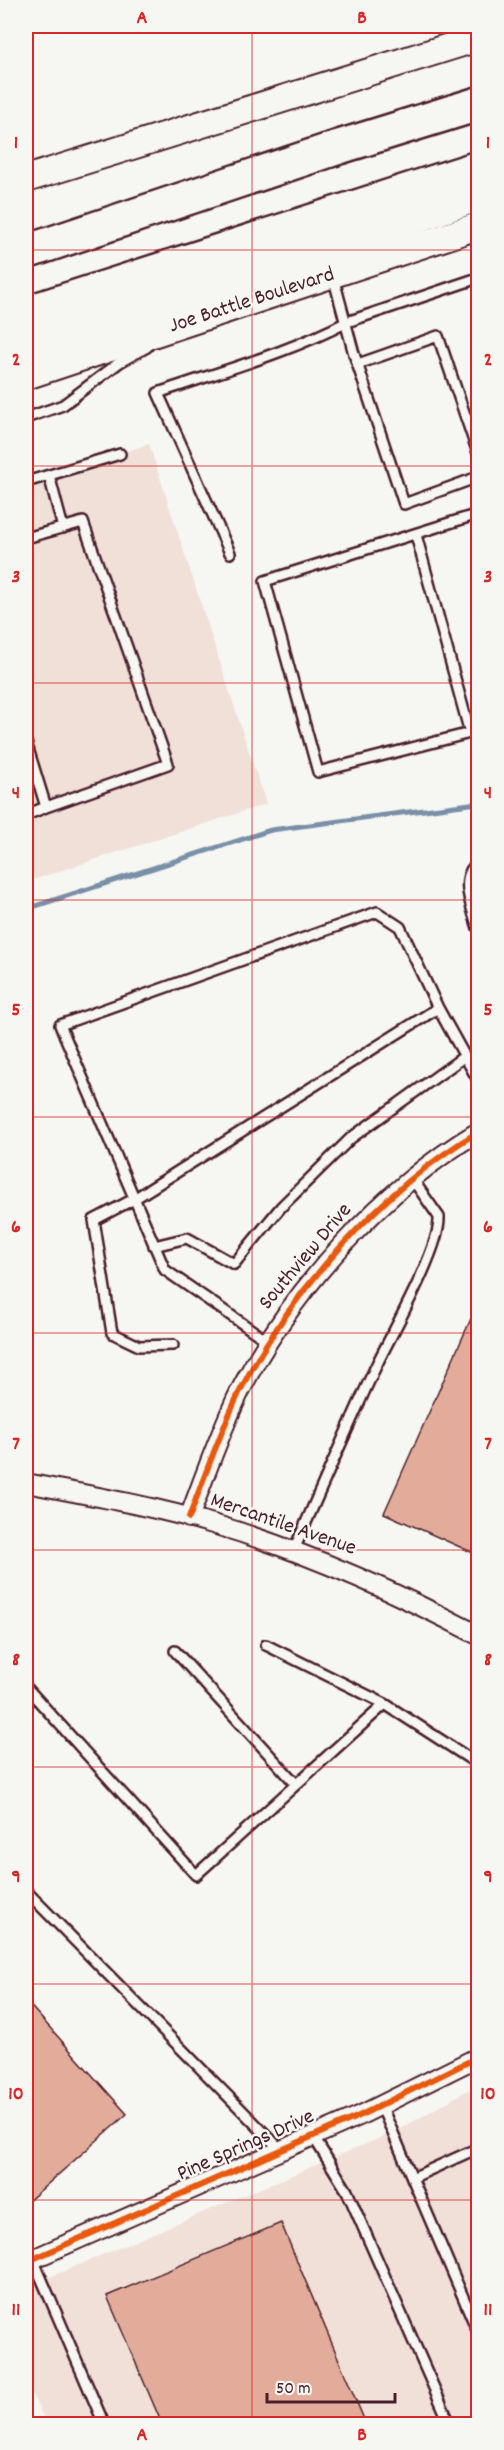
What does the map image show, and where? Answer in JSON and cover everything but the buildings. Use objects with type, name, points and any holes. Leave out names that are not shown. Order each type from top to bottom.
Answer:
[{"type":"highway","points":[[26,252],[339,147],[478,104]]},
{"type":"highway","points":[[26,228],[162,190],[339,147]]},
{"type":"highway","points":[[26,313],[478,168]]},
{"type":"highway","points":[[26,346],[290,261],[478,194]]},
{"type":"main road","points":[[26,179],[478,38]]},
{"type":"main road","name":"Joe Battle Boulevard","points":[[26,376],[478,226]]},
{"type":"street","name":"Southview Drive","points":[[189,1518],[225,1423],[241,1389],[300,1294],[370,1218],[444,1154],[478,1132]]},
{"type":"street","name":"Mercantile Avenue","points":[[26,1483],[189,1518],[293,1552],[358,1577],[478,1635]]},
{"type":"street","name":"Pine Springs Drive","points":[[29,2261],[313,2136],[478,2057]]},
{"type":"lane","points":[[332,274],[358,364],[404,504],[478,477]]},
{"type":"lane","points":[[230,553],[158,393],[297,344],[346,322],[478,278]]},
{"type":"lane","points":[[26,418],[63,405],[120,362],[199,319]]},
{"type":"lane","points":[[358,364],[438,336],[478,453]]},
{"type":"lane","points":[[26,482],[120,454]]},
{"type":"lane","points":[[49,475],[63,528]]},
{"type":"lane","points":[[416,535],[474,734],[318,772],[265,581],[478,514]]},
{"type":"lane","points":[[26,538],[84,522],[168,764],[26,815]]},
{"type":"lane","points":[[26,742],[46,807]]},
{"type":"lane","points":[[478,862],[470,869],[467,879],[478,928]]},
{"type":"lane","points":[[269,1342],[165,1270],[60,1025],[377,912],[400,927],[438,1008],[478,1080]]},
{"type":"lane","points":[[173,1345],[139,1346],[112,1333],[94,1220],[134,1199],[438,1008]]},
{"type":"lane","points":[[154,1246],[187,1238],[234,1264],[281,1207],[351,1138],[465,1056]]},
{"type":"lane","points":[[293,1552],[377,1364],[420,1276],[437,1232],[439,1217],[413,1180]]},
{"type":"lane","points":[[266,1645],[385,1704],[478,1764]]},
{"type":"lane","points":[[175,1651],[296,1784]]},
{"type":"lane","points":[[26,1687],[196,1875],[385,1704]]},
{"type":"lane","points":[[26,1891],[281,2150]]},
{"type":"lane","points":[[381,2105],[478,2332]]},
{"type":"lane","points":[[313,2136],[347,2191],[450,2424]]},
{"type":"lane","points":[[412,2178],[478,2148]]},
{"type":"lane","points":[[29,2261],[104,2424]]},
{"type":"shaded area","points":[[149,444],[266,804],[26,882],[26,484]]},
{"type":"shaded area","points":[[478,2084],[478,2424],[47,2424],[26,2382],[26,2287],[397,2131]]},
{"type":"waterway","points":[[26,909],[271,830],[478,803]]},
{"type":"cycle path","points":[[189,1518],[219,1438],[240,1391],[261,1354],[312,1280],[374,1212],[443,1155],[478,1132]]},
{"type":"cycle path","points":[[26,2262],[359,2116],[478,2057]]}]
